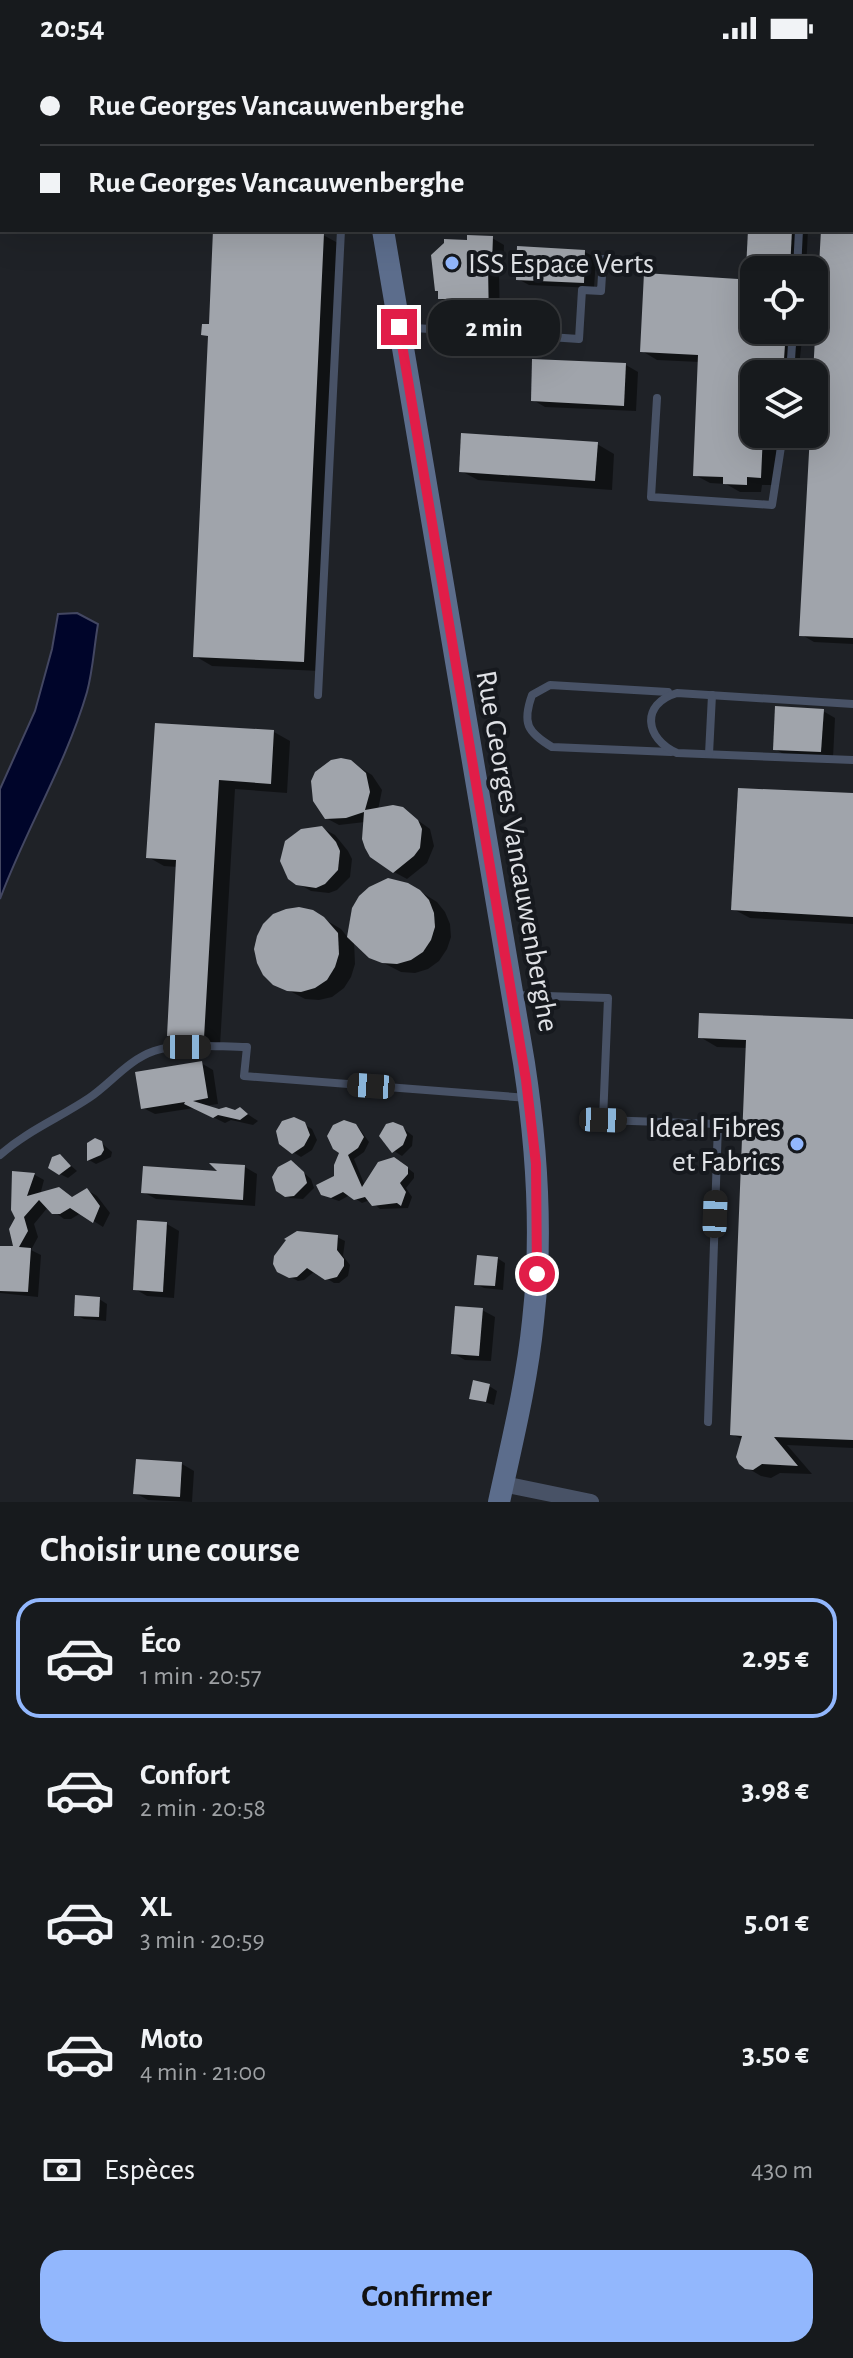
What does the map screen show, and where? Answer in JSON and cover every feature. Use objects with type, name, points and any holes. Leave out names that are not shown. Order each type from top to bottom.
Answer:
[{"type":"street","name":"Rue Georges Vancauwenberghe","points":[[383,232],[511,994],[536,1164],[537,1274],[529,1357],[501,1493],[591,1502]]},
{"type":"lane","points":[[318,695],[341,232]]},
{"type":"lane","points":[[798,256],[799,232]]},
{"type":"lane","points":[[399,327],[579,339],[582,290],[601,291],[603,259]]},
{"type":"lane","points":[[657,398],[651,497],[772,505],[781,448]]},
{"type":"lane","points":[[853,704],[550,685],[532,695],[526,712],[528,727],[552,747],[853,760]]},
{"type":"lane","points":[[677,693],[662,697],[652,711],[652,733],[661,746],[677,753]]},
{"type":"lane","points":[[709,754],[712,695]]},
{"type":"lane","points":[[511,994],[608,998],[603,1120],[718,1124],[708,1422]]},
{"type":"lane","points":[[0,1155],[30,1131],[87,1100],[139,1058],[157,1050],[176,1047],[247,1047],[244,1076],[528,1099]]},
{"type":"water","points":[[77,613],[98,624],[87,692],[68,745],[0,899],[0,789],[35,711],[58,614]]},
{"type":"building","points":[[213,232],[324,233],[304,662],[193,657],[208,336],[201,335],[202,324],[209,324]]},
{"type":"building","points":[[748,232],[792,232],[791,256],[747,256]]},
{"type":"building","points":[[821,232],[853,232],[853,638],[799,636],[809,448],[828,448],[828,360],[814,360],[815,344],[828,344],[828,256],[820,256]]},
{"type":"building","points":[[467,235],[493,236],[492,264],[488,265],[489,324],[444,322],[445,299],[438,299],[438,291],[435,291],[431,255],[444,243],[444,239],[467,240]]},
{"type":"building","points":[[517,246],[585,250],[584,283],[516,280]]},
{"type":"building","points":[[644,273],[740,279],[740,344],[785,344],[784,360],[740,360],[740,448],[762,448],[761,478],[747,477],[747,485],[723,484],[723,477],[693,476],[698,355],[640,352]]},
{"type":"building","points":[[532,359],[626,363],[624,406],[531,401]]},
{"type":"building","points":[[461,433],[598,442],[595,481],[459,472]]},
{"type":"building","points":[[775,706],[824,709],[821,752],[773,750]]},
{"type":"building","points":[[155,723],[274,730],[271,784],[219,780],[204,1038],[167,1036],[176,860],[146,858]]},
{"type":"building","points":[[331,760],[351,760],[366,773],[370,792],[365,810],[393,805],[403,807],[418,820],[422,829],[420,848],[393,873],[370,857],[365,848],[362,839],[364,812],[346,818],[325,819],[313,801],[311,781],[315,772]]},
{"type":"building","points":[[738,788],[853,793],[853,917],[731,910]]},
{"type":"building","points":[[322,826],[340,851],[338,870],[325,884],[316,888],[296,885],[288,879],[280,861],[285,841],[301,829]]},
{"type":"building","points":[[388,878],[420,890],[429,900],[434,913],[435,927],[423,952],[397,964],[369,958],[347,937],[352,908],[359,896]]},
{"type":"building","points":[[299,907],[313,910],[324,917],[338,933],[339,954],[327,980],[301,992],[287,991],[273,985],[263,975],[254,949],[263,924],[273,914]]},
{"type":"building","name":"Ideal Fibres et Fabrics","points":[[699,1013],[853,1019],[853,1440],[774,1437],[798,1466],[762,1464],[753,1470],[745,1469],[736,1457],[742,1436],[730,1435],[746,1040],[698,1038]]},
{"type":"building","points":[[202,1061],[208,1098],[193,1101],[219,1109],[226,1107],[235,1110],[240,1107],[248,1114],[240,1120],[218,1115],[213,1118],[185,1102],[141,1109],[135,1072]]},
{"type":"building","points":[[294,1117],[305,1122],[310,1135],[304,1146],[292,1154],[279,1144],[276,1131],[282,1121]]},
{"type":"building","points":[[344,1120],[356,1124],[364,1137],[358,1148],[348,1155],[362,1187],[378,1162],[394,1157],[408,1167],[408,1174],[400,1183],[406,1192],[401,1206],[397,1203],[372,1206],[365,1197],[354,1200],[343,1192],[331,1198],[321,1195],[316,1185],[334,1176],[339,1153],[333,1149],[327,1136],[333,1125]]},
{"type":"building","points":[[393,1122],[403,1126],[407,1135],[403,1145],[392,1153],[379,1136],[386,1124]]},
{"type":"building","points":[[95,1138],[102,1141],[104,1150],[101,1155],[87,1161],[87,1143]]},
{"type":"building","points":[[60,1154],[71,1166],[59,1175],[48,1168],[52,1157]]},
{"type":"building","points":[[291,1160],[304,1172],[307,1183],[294,1196],[285,1197],[276,1191],[272,1177],[278,1167]]},
{"type":"building","points":[[209,1163],[245,1165],[243,1200],[141,1193],[143,1166],[217,1171]]},
{"type":"building","points":[[12,1171],[35,1173],[27,1196],[59,1187],[72,1197],[87,1188],[100,1206],[93,1223],[70,1208],[60,1214],[52,1214],[39,1200],[24,1217],[28,1231],[19,1247],[31,1248],[28,1292],[0,1291],[0,1246],[13,1246],[9,1229],[15,1218],[11,1210]]},
{"type":"building","points":[[137,1220],[167,1222],[163,1292],[133,1290]]},
{"type":"building","points":[[297,1231],[338,1235],[337,1250],[344,1259],[344,1266],[337,1277],[325,1280],[307,1268],[297,1277],[289,1278],[277,1272],[273,1264],[274,1256],[284,1239]]},
{"type":"building","points":[[477,1255],[498,1257],[495,1286],[474,1285]]},
{"type":"building","points":[[75,1295],[100,1297],[99,1317],[74,1316]]},
{"type":"building","points":[[455,1306],[483,1308],[479,1356],[451,1354]]},
{"type":"building","points":[[473,1380],[490,1384],[486,1402],[469,1399]]},
{"type":"building","points":[[136,1459],[182,1462],[180,1497],[133,1494]]},
{"type":"place","name":"ISS Espace Verts","points":[[452,263]]},
{"type":"place","name":"Ideal Fibres et Fabrics","points":[[797,1144]]},
{"type":"route","points":[[399,327],[532,1119],[538,1215],[537,1274]]}]
